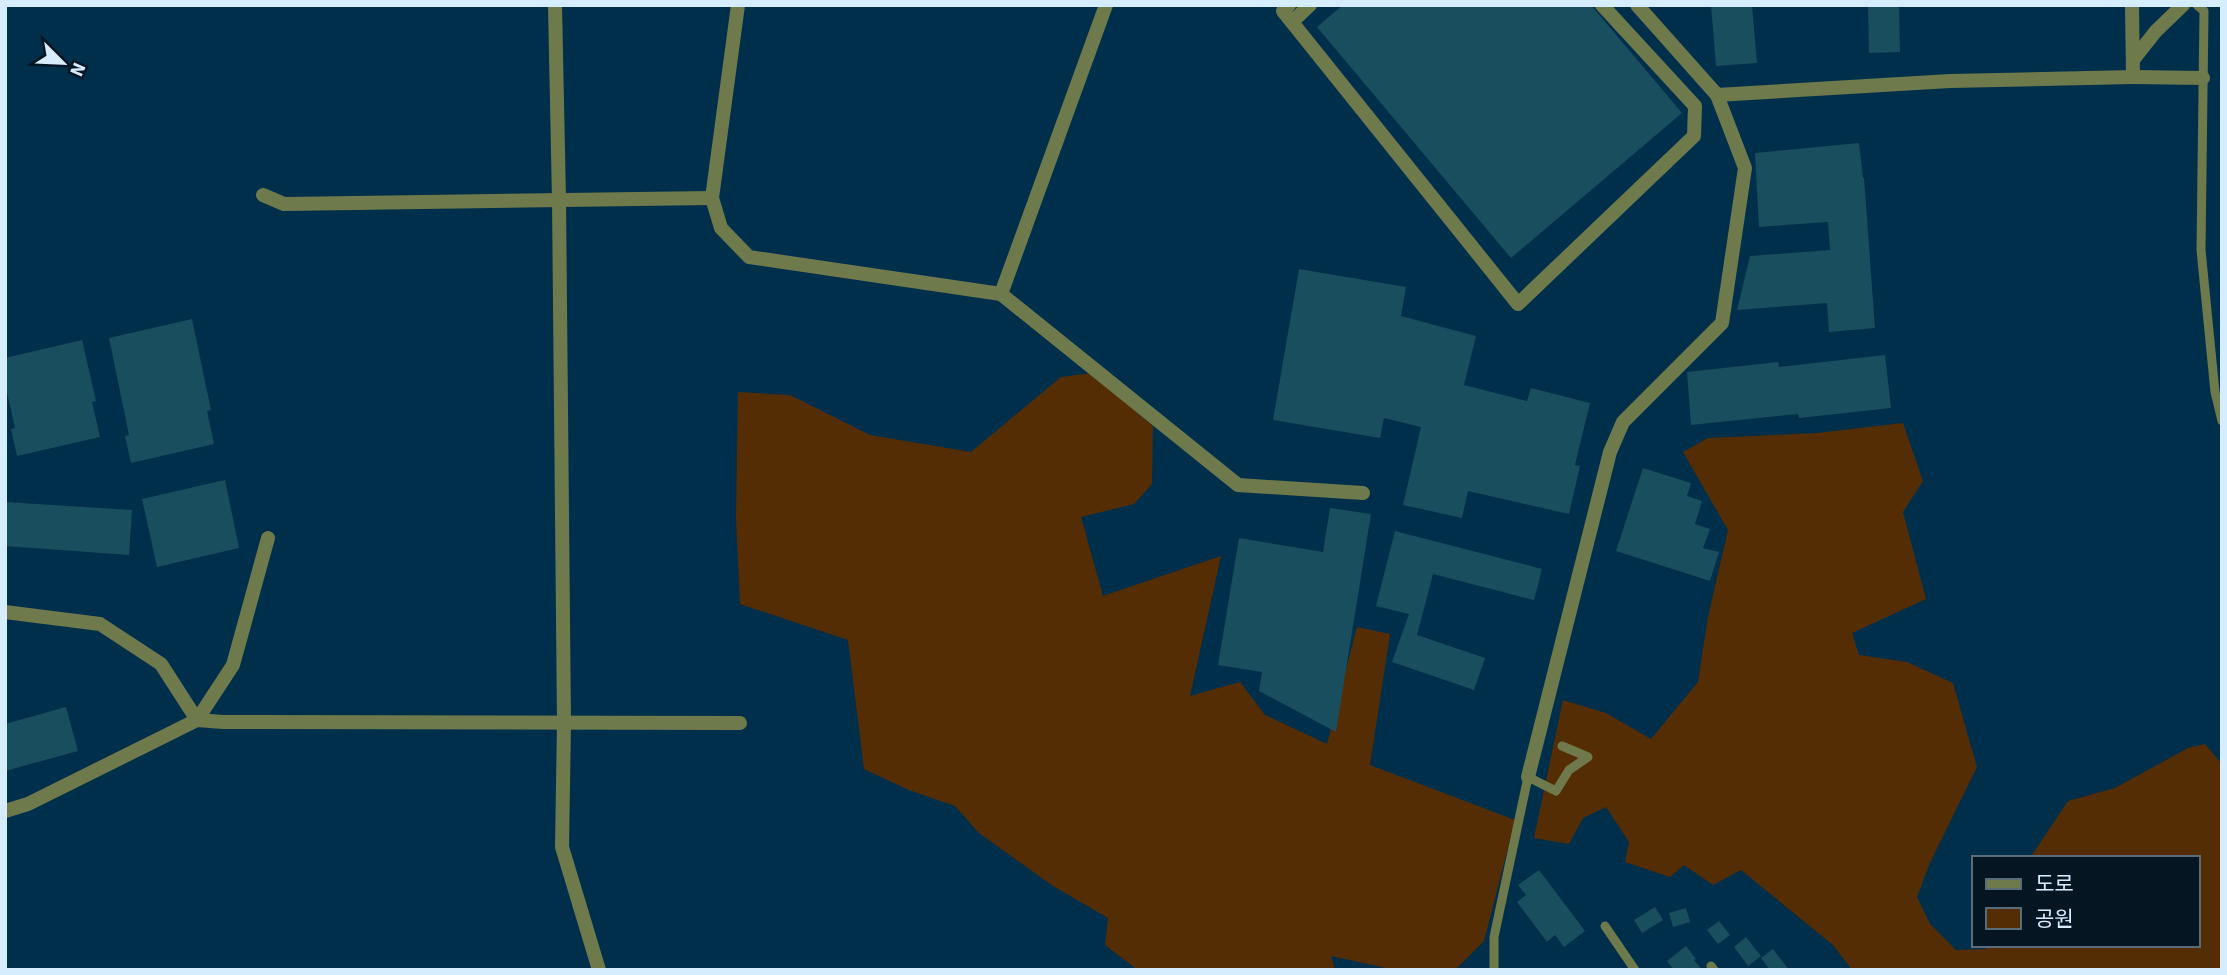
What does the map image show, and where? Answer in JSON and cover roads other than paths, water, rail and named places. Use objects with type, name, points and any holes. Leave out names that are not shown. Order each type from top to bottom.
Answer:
[{"type":"street","points":[[555,5],[564,723],[562,847],[599,970]]},
{"type":"street","points":[[738,5],[712,198],[721,228],[749,257],[1002,294],[1238,485],[1363,493]]},
{"type":"street","points":[[1002,294],[1106,5]]},
{"type":"street","points":[[1289,5],[1283,11],[1518,304],[1694,136],[1695,106],[1602,5]]},
{"type":"street","points":[[1292,22],[1310,5]]},
{"type":"street","points":[[1528,777],[1610,452],[1623,422],[1722,323],[1745,168],[1717,95],[1637,5]]},
{"type":"street","points":[[2132,5],[2133,77]]},
{"type":"street","points":[[2133,60],[2156,31],[2183,5]]},
{"type":"street","points":[[1717,95],[1950,81],[2203,78]]},
{"type":"street","points":[[263,195],[284,204],[712,198]]},
{"type":"street","points":[[5,811],[28,804],[197,720],[233,665],[268,538]]},
{"type":"street","points":[[5,612],[100,624],[161,664],[197,720]]},
{"type":"street","points":[[197,720],[740,723]]},
{"type":"lane","points":[[2197,5],[2204,11],[2201,250],[2215,392],[2222,421]]},
{"type":"lane","points":[[1494,970],[1494,937],[1528,777],[1556,791],[1569,770],[1588,757],[1562,746]]},
{"type":"lane","points":[[1605,926],[1635,970]]}]
